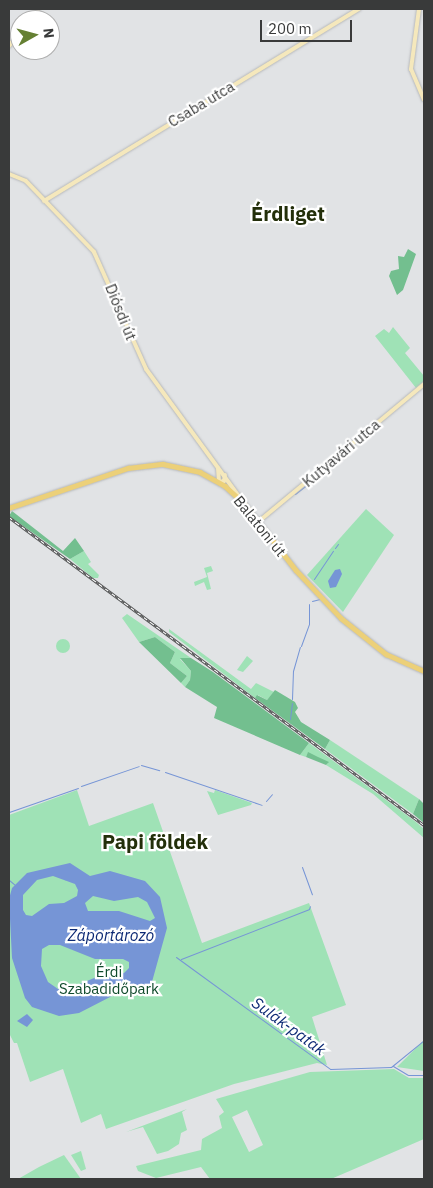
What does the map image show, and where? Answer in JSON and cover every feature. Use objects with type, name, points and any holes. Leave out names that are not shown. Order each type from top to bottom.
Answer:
[{"type":"main road","name":"Balatoni út","points":[[9,508],[99,476],[140,466],[173,465],[219,479],[243,502],[300,574],[341,618],[386,654],[424,672]]},
{"type":"street","name":"Csaba utca","points":[[44,200],[359,9]]},
{"type":"street","points":[[419,9],[411,69],[424,98]]},
{"type":"street","name":"Diósdi út","points":[[9,174],[23,179],[94,252],[146,369],[243,502]]},
{"type":"street","name":"Kutyavári utca","points":[[258,522],[424,384]]},
{"type":"street","name":"Diósdi út","points":[[217,466],[219,479]]},
{"type":"street","points":[[219,479],[224,481],[225,475]]},
{"type":"green space","points":[[408,249],[416,254],[403,290],[397,295],[389,276],[391,271],[399,269],[398,256],[404,257]]},
{"type":"green space","points":[[393,327],[410,348],[405,353],[424,376],[424,381],[416,388],[375,336],[384,329],[389,333]]},
{"type":"green space","points":[[366,509],[394,535],[343,612],[307,575]]},
{"type":"green space","points":[[12,511],[63,551],[75,538],[84,551],[70,559],[9,516]]},
{"type":"green space","points":[[84,551],[91,562],[88,564],[99,575],[98,578],[93,578],[70,559]]},
{"type":"green space","points":[[211,566],[213,571],[207,573],[211,589],[207,590],[204,582],[195,586],[194,582],[207,577],[204,568]]},
{"type":"green space","points":[[127,614],[191,658],[180,659],[191,671],[190,680],[185,687],[181,683],[187,676],[170,663],[175,652],[155,637],[139,642],[122,618]]},
{"type":"green space","points":[[169,629],[251,689],[256,683],[274,692],[267,700],[258,695],[255,698],[169,632]]},
{"type":"green space","points":[[155,637],[175,652],[170,663],[187,676],[181,683],[139,642]]},
{"type":"green space","points":[[63,639],[68,641],[70,646],[68,651],[63,653],[58,651],[56,646],[58,641]]},
{"type":"green space","points":[[247,656],[253,661],[243,672],[237,670]]},
{"type":"green space","points":[[180,658],[191,658],[213,672],[309,743],[300,755],[214,718],[217,707],[185,687],[190,680],[191,671]]},
{"type":"green space","points":[[275,690],[295,702],[298,708],[295,712],[301,722],[330,740],[325,749],[255,698],[257,695],[267,700]]},
{"type":"green space","points":[[330,740],[419,799],[413,814],[325,749]]},
{"type":"green space","points":[[309,743],[416,822],[424,829],[424,838],[373,794],[326,765],[328,763],[308,753],[306,757],[300,755]]},
{"type":"green space","points":[[308,752],[329,762],[326,765],[306,757]]},
{"type":"green space","name":"Érdi Szabadidőpark","points":[[77,790],[89,826],[153,803],[202,943],[309,903],[346,1005],[312,1017],[327,1065],[317,1063],[234,1084],[106,1129],[101,1114],[81,1123],[63,1069],[30,1082],[17,1043],[14,1043],[9,1033],[9,815]]},
{"type":"green space","points":[[215,790],[252,803],[251,805],[218,815],[207,791],[214,793]]},
{"type":"green space","points":[[419,799],[424,804],[424,823],[413,814]]},
{"type":"green space","points":[[424,1040],[424,1071],[397,1067]]},
{"type":"green space","points":[[394,1069],[409,1078],[424,1078],[424,1139],[331,1179],[210,1179],[201,1167],[156,1178],[138,1171],[136,1166],[201,1150],[202,1139],[222,1128],[219,1116],[224,1112],[216,1099],[310,1072]],"holes":[[[247,1110],[263,1145],[249,1152],[232,1117]]]},
{"type":"green space","points":[[187,1109],[182,1112],[187,1130],[181,1133],[179,1144],[168,1151],[157,1154],[143,1127],[126,1132]]},
{"type":"green space","points":[[81,1151],[86,1169],[81,1171],[71,1155]]},
{"type":"green space","points":[[64,1155],[81,1179],[18,1179],[39,1167]]},
{"type":"water","points":[[340,569],[342,574],[336,587],[330,588],[328,581],[335,570]]},
{"type":"water","name":"Záportározó","points":[[70,863],[90,876],[110,871],[145,881],[160,897],[167,928],[150,989],[114,995],[79,1013],[59,1016],[32,1007],[25,998],[12,958],[9,899],[12,888],[27,873]],"holes":[[[53,876],[75,884],[78,890],[77,896],[64,903],[49,904],[32,916],[26,915],[23,910],[23,895],[37,880]],[[93,896],[114,901],[138,897],[147,902],[155,918],[150,921],[119,911],[88,911],[85,903]],[[49,945],[60,945],[95,959],[123,959],[129,962],[129,968],[124,973],[99,976],[70,988],[58,989],[48,982],[41,966],[42,949]]]},
{"type":"water","points":[[27,1014],[33,1020],[27,1027],[17,1021]]},
{"type":"waterway","points":[[295,494],[336,462]]},
{"type":"waterway","name":"Sulák-patak","points":[[335,548],[338,544]]},
{"type":"waterway","points":[[314,579],[333,551]]},
{"type":"waterway","name":"Sulák-patak","points":[[312,601],[320,599]]},
{"type":"waterway","name":"Sulák-patak","points":[[301,646],[309,624],[309,604]]},
{"type":"waterway","name":"Sulák-patak","points":[[292,699],[293,671],[300,647]]},
{"type":"waterway","name":"Sulák-patak","points":[[290,719],[292,703]]},
{"type":"waterway","name":"Sulák-patak","points":[[141,765],[159,770]]},
{"type":"waterway","points":[[81,786],[139,766]]},
{"type":"waterway","name":"Sulák-patak","points":[[165,772],[262,805]]},
{"type":"waterway","points":[[9,812],[78,788]]},
{"type":"waterway","name":"Sulák-patak","points":[[266,801],[272,794]]},
{"type":"waterway","points":[[302,867],[312,894]]},
{"type":"waterway","name":"Sulák-patak","points":[[9,880],[15,885]]},
{"type":"waterway","points":[[181,959],[309,909],[310,906]]},
{"type":"waterway","name":"Sulák-patak","points":[[176,957],[330,1069],[391,1067],[424,1040]]},
{"type":"waterway","points":[[393,1066],[408,1075],[424,1075]]},
{"type":"railway","points":[[9,517],[424,825]]},
{"type":"district","name":"Érdliget","points":[[288,213]]},
{"type":"district","name":"Papi földek","points":[[155,841]]}]
